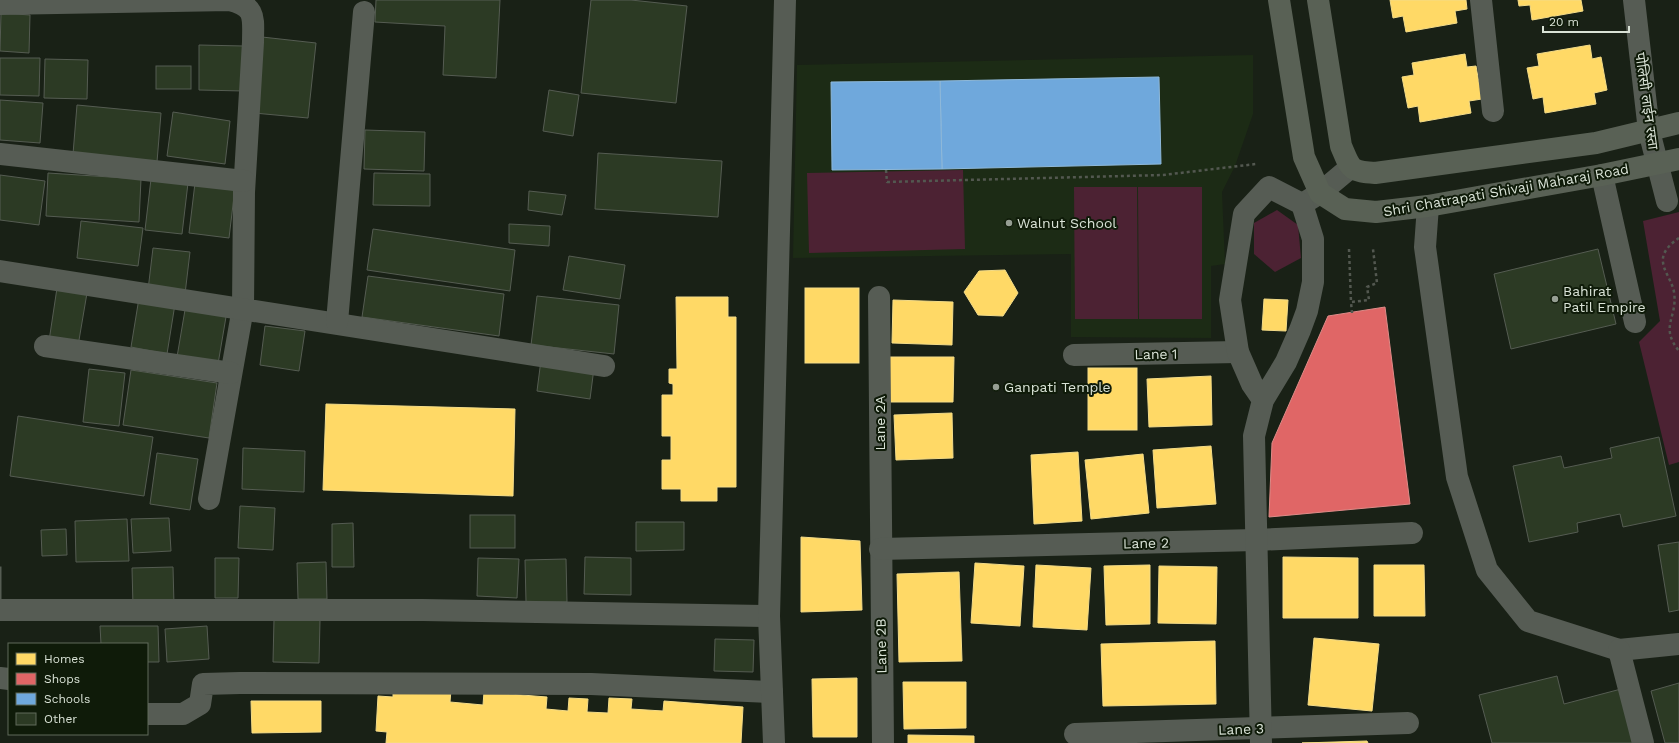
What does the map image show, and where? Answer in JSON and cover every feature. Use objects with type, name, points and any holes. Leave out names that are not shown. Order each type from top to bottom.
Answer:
[{"type":"main road","points":[[1279,0],[1311,198]]},
{"type":"main road","points":[[1318,0],[1341,146],[1351,167],[1358,172],[1375,173],[1596,143],[1679,123]]},
{"type":"main road","name":"Shri Chatrapati Shivaji Maharaj Road","points":[[1311,198],[1345,209],[1376,212],[1428,206],[1602,175],[1679,159]]},
{"type":"street","points":[[0,4],[230,0],[241,3],[250,9],[253,18],[253,36],[244,181],[243,308],[209,499]]},
{"type":"street","points":[[774,743],[769,616],[785,0]]},
{"type":"street","points":[[1481,0],[1493,111]]},
{"type":"street","name":"पोलिसी लाईन रस्ता","points":[[1634,0],[1649,131],[1667,201]]},
{"type":"street","points":[[337,322],[364,12]]},
{"type":"street","points":[[0,154],[244,181]]},
{"type":"street","points":[[1311,198],[1351,167]]},
{"type":"street","points":[[1602,175],[1635,322]]},
{"type":"street","points":[[1263,400],[1252,384],[1238,352],[1230,300],[1244,214],[1269,187],[1311,198]]},
{"type":"street","points":[[1261,736],[1254,436],[1263,400],[1286,362],[1307,311],[1313,282],[1311,198]]},
{"type":"street","points":[[1428,206],[1425,247],[1457,477],[1487,570],[1528,620],[1619,650],[1679,644]]},
{"type":"street","points":[[0,271],[337,322],[604,366]]},
{"type":"street","name":"Lane 2A","points":[[879,297],[880,549]]},
{"type":"street","points":[[45,346],[231,373]]},
{"type":"street","name":"Lane 1","points":[[1074,355],[1238,352]]},
{"type":"street","name":"Lane 2","points":[[880,549],[1256,540],[1412,532]]},
{"type":"street","name":"Lane 2B","points":[[880,549],[883,743]]},
{"type":"street","points":[[0,610],[423,610],[769,616]]},
{"type":"street","points":[[1619,650],[1644,743]]},
{"type":"street","points":[[148,714],[184,714],[200,704],[203,684],[590,684],[772,692]]},
{"type":"street","name":"Lane 3","points":[[1075,734],[1261,736],[1408,723]]},
{"type":"path","points":[[886,170],[887,182],[1163,175],[1235,166]]},
{"type":"path","points":[[1679,238],[1670,244],[1664,254],[1663,264],[1674,292],[1669,336],[1679,352]]},
{"type":"path","points":[[1349,249],[1352,313]]},
{"type":"path","points":[[1351,302],[1369,300],[1367,287],[1377,283],[1373,249]]},
{"type":"shaded area","name":"Walnut School","points":[[1253,55],[1253,114],[1235,166],[1222,192],[1225,264],[1211,266],[1211,338],[1071,337],[1071,254],[793,258],[797,65]]},
{"type":"shaded area","points":[[963,170],[965,249],[809,253],[807,173]]},
{"type":"shaded area","points":[[1074,187],[1137,187],[1138,319],[1075,319]]},
{"type":"shaded area","points":[[1138,187],[1202,187],[1202,319],[1139,319]]},
{"type":"shaded area","points":[[1277,210],[1298,225],[1301,258],[1275,272],[1254,254],[1254,223]]},
{"type":"shaded area","points":[[1679,212],[1679,462],[1669,465],[1639,342],[1660,321],[1643,221]]},
{"type":"building: Homes","points":[[1390,0],[1466,0],[1467,9],[1455,11],[1457,23],[1406,32],[1403,16],[1393,18]]},
{"type":"building: Homes","points":[[1518,0],[1581,0],[1583,11],[1532,20],[1530,5],[1519,6]]},
{"type":"building: Homes","points":[[1590,45],[1592,59],[1601,57],[1607,90],[1594,93],[1596,104],[1545,113],[1543,97],[1533,99],[1527,68],[1539,66],[1537,54]]},
{"type":"building: Homes","points":[[1465,54],[1467,67],[1476,66],[1482,99],[1469,101],[1471,113],[1420,122],[1418,106],[1408,108],[1402,77],[1414,75],[1412,63]]},
{"type":"building: Homes","points":[[1005,270],[1018,293],[1003,316],[978,315],[964,292],[979,271]]},
{"type":"building: Homes","points":[[805,288],[859,288],[859,363],[805,363]]},
{"type":"building: Homes","points":[[676,297],[728,297],[728,317],[736,317],[736,487],[717,487],[717,501],[681,501],[681,489],[662,489],[662,460],[671,460],[671,436],[662,436],[662,395],[673,395],[673,384],[669,383],[669,369],[677,369]]},
{"type":"building: Homes","points":[[1264,299],[1288,300],[1286,331],[1262,330]]},
{"type":"building: Homes","points":[[893,300],[953,302],[952,345],[892,343]]},
{"type":"building: Homes","points":[[888,357],[954,357],[953,402],[888,402]]},
{"type":"building: Homes","points":[[1088,368],[1137,368],[1137,430],[1088,430]]},
{"type":"building: Homes","points":[[1211,376],[1212,425],[1149,427],[1147,379]]},
{"type":"building: Homes","points":[[326,404],[515,409],[513,496],[323,490]]},
{"type":"building: Homes","points":[[952,413],[953,458],[896,460],[894,415]]},
{"type":"building: Homes","points":[[1211,446],[1216,504],[1157,508],[1153,450]]},
{"type":"building: Homes","points":[[1078,452],[1082,521],[1034,524],[1031,455]]},
{"type":"building: Homes","points":[[1143,454],[1149,513],[1091,519],[1085,460]]},
{"type":"building: Homes","points":[[801,537],[860,541],[862,610],[801,612]]},
{"type":"building: Homes","points":[[1283,557],[1358,558],[1358,618],[1283,618]]},
{"type":"building: Homes","points":[[975,563],[1024,566],[1020,626],[971,623]]},
{"type":"building: Homes","points":[[1036,565],[1091,568],[1087,630],[1033,627]]},
{"type":"building: Homes","points":[[1150,565],[1150,624],[1106,625],[1104,566]]},
{"type":"building: Homes","points":[[1374,565],[1424,565],[1425,616],[1374,616]]},
{"type":"building: Homes","points":[[1159,566],[1217,567],[1216,624],[1158,623]]},
{"type":"building: Homes","points":[[959,572],[962,661],[899,662],[897,574]]},
{"type":"building: Homes","points":[[1314,638],[1379,644],[1372,711],[1308,705]]},
{"type":"building: Homes","points":[[1215,641],[1216,704],[1103,706],[1101,644]]},
{"type":"building: Homes","points":[[857,678],[857,737],[813,737],[812,679]]},
{"type":"building: Homes","points":[[903,682],[966,682],[966,728],[904,729]]},
{"type":"building: Homes","points":[[393,686],[451,690],[450,702],[483,705],[484,692],[547,697],[546,709],[568,711],[569,698],[588,699],[587,712],[608,713],[609,698],[632,699],[631,709],[663,711],[664,701],[743,707],[741,743],[386,743],[387,732],[376,731],[378,696],[393,697]]},
{"type":"building: Homes","points":[[251,701],[321,701],[321,732],[252,733]]},
{"type":"building: Homes","points":[[908,735],[974,736],[974,743],[908,743]]},
{"type":"building: Homes","points":[[1367,741],[1368,743],[1302,743]]},
{"type":"building: Shops","points":[[1385,307],[1410,504],[1269,517],[1272,443],[1328,316]]},
{"type":"building: Schools","points":[[1159,77],[1161,164],[942,169],[940,81]]},
{"type":"building: Schools","points":[[940,81],[942,169],[832,170],[831,82]]},
{"type":"building: Other","points":[[376,0],[500,0],[496,78],[443,75],[445,26],[375,22]]},
{"type":"building: Other","points":[[591,0],[631,0],[687,6],[676,103],[581,93]]},
{"type":"building: Other","points":[[1,13],[30,15],[29,53],[0,51]]},
{"type":"building: Other","points":[[262,37],[316,43],[308,118],[254,113]]},
{"type":"building: Other","points":[[199,45],[244,46],[244,91],[199,90]]},
{"type":"building: Other","points":[[0,58],[40,58],[39,96],[0,95]]},
{"type":"building: Other","points":[[45,59],[88,60],[87,99],[44,98]]},
{"type":"building: Other","points":[[156,66],[191,66],[191,89],[156,89]]},
{"type":"building: Other","points":[[549,90],[579,95],[573,136],[543,131]]},
{"type":"building: Other","points":[[0,100],[43,103],[40,143],[0,140]]},
{"type":"building: Other","points":[[77,105],[161,113],[157,162],[73,154]]},
{"type":"building: Other","points":[[173,112],[230,121],[225,164],[167,156]]},
{"type":"building: Other","points":[[365,130],[425,132],[424,171],[364,169]]},
{"type":"building: Other","points":[[598,153],[722,161],[718,217],[595,209]]},
{"type":"building: Other","points":[[48,173],[141,179],[139,222],[46,216]]},
{"type":"building: Other","points":[[374,173],[430,174],[430,206],[373,205]]},
{"type":"building: Other","points":[[0,175],[45,181],[39,225],[0,220]]},
{"type":"building: Other","points":[[151,179],[188,183],[182,234],[145,230]]},
{"type":"building: Other","points":[[195,183],[235,188],[229,238],[189,233]]},
{"type":"building: Other","points":[[529,191],[566,195],[562,215],[528,210]]},
{"type":"building: Other","points":[[81,221],[143,228],[138,266],[77,258]]},
{"type":"building: Other","points":[[509,224],[550,226],[549,246],[509,243]]},
{"type":"building: Other","points":[[373,229],[515,250],[510,291],[367,270]]},
{"type":"building: Other","points":[[153,248],[190,252],[185,294],[148,290]]},
{"type":"building: Other","name":"Bahirat Patil Empire","points":[[1598,249],[1616,324],[1511,349],[1494,274]]},
{"type":"building: Other","points":[[569,256],[625,265],[620,299],[563,290]]},
{"type":"building: Other","points":[[368,276],[504,294],[499,336],[362,317]]},
{"type":"building: Other","points":[[57,288],[87,293],[78,346],[49,341]]},
{"type":"building: Other","points":[[537,296],[619,305],[614,354],[531,345]]},
{"type":"building: Other","points":[[139,298],[175,304],[167,354],[131,347]]},
{"type":"building: Other","points":[[186,304],[227,311],[218,364],[177,357]]},
{"type":"building: Other","points":[[265,326],[305,331],[299,371],[260,365]]},
{"type":"building: Other","points":[[541,360],[594,368],[590,399],[537,391]]},
{"type":"building: Other","points":[[89,369],[125,373],[119,426],[83,422]]},
{"type":"building: Other","points":[[131,370],[217,383],[209,438],[123,425]]},
{"type":"building: Other","points":[[18,416],[153,437],[144,496],[10,476]]},
{"type":"building: Other","points":[[1659,437],[1676,516],[1623,527],[1620,514],[1577,523],[1578,532],[1529,542],[1513,466],[1561,456],[1564,468],[1612,458],[1610,448]]},
{"type":"building: Other","points":[[243,448],[305,451],[304,492],[242,489]]},
{"type":"building: Other","points":[[157,453],[198,459],[190,510],[150,504]]},
{"type":"building: Other","points":[[240,506],[275,508],[273,550],[238,548]]},
{"type":"building: Other","points":[[470,515],[515,515],[515,548],[470,548]]},
{"type":"building: Other","points":[[169,518],[171,551],[133,553],[131,519]]},
{"type":"building: Other","points":[[127,519],[129,561],[76,562],[75,521]]},
{"type":"building: Other","points":[[636,522],[684,522],[684,550],[636,551]]},
{"type":"building: Other","points":[[353,523],[354,567],[332,567],[332,524]]},
{"type":"building: Other","points":[[66,529],[67,555],[42,556],[41,530]]},
{"type":"building: Other","points":[[1679,542],[1679,610],[1669,612],[1658,545]]},
{"type":"building: Other","points":[[585,557],[631,558],[631,595],[584,594]]},
{"type":"building: Other","points":[[215,558],[239,558],[238,598],[215,598]]},
{"type":"building: Other","points":[[478,558],[519,559],[517,598],[477,596]]},
{"type":"building: Other","points":[[566,559],[567,602],[526,602],[525,560]]},
{"type":"building: Other","points":[[326,562],[327,599],[298,599],[297,563]]},
{"type":"building: Other","points":[[1,567],[1,603],[0,603]]},
{"type":"building: Other","points":[[173,567],[174,605],[133,606],[132,568]]},
{"type":"building: Other","points":[[274,619],[320,620],[319,663],[273,662]]},
{"type":"building: Other","points":[[100,626],[158,626],[159,662],[148,662],[148,643],[101,643]]},
{"type":"building: Other","points":[[207,626],[209,659],[167,662],[165,629]]},
{"type":"building: Other","points":[[715,639],[754,640],[753,672],[714,671]]},
{"type":"building: Other","points":[[1557,676],[1564,704],[1621,689],[1635,743],[1492,743],[1479,695]]},
{"type":"building: Other","points":[[1679,683],[1679,743],[1665,743],[1651,691]]},
{"type":"place","name":"Walnut School","points":[[1009,223]]},
{"type":"place","name":"Bahirat Patil Empire","points":[[1555,299]]},
{"type":"place","name":"Ganpati Temple","points":[[996,387]]}]
